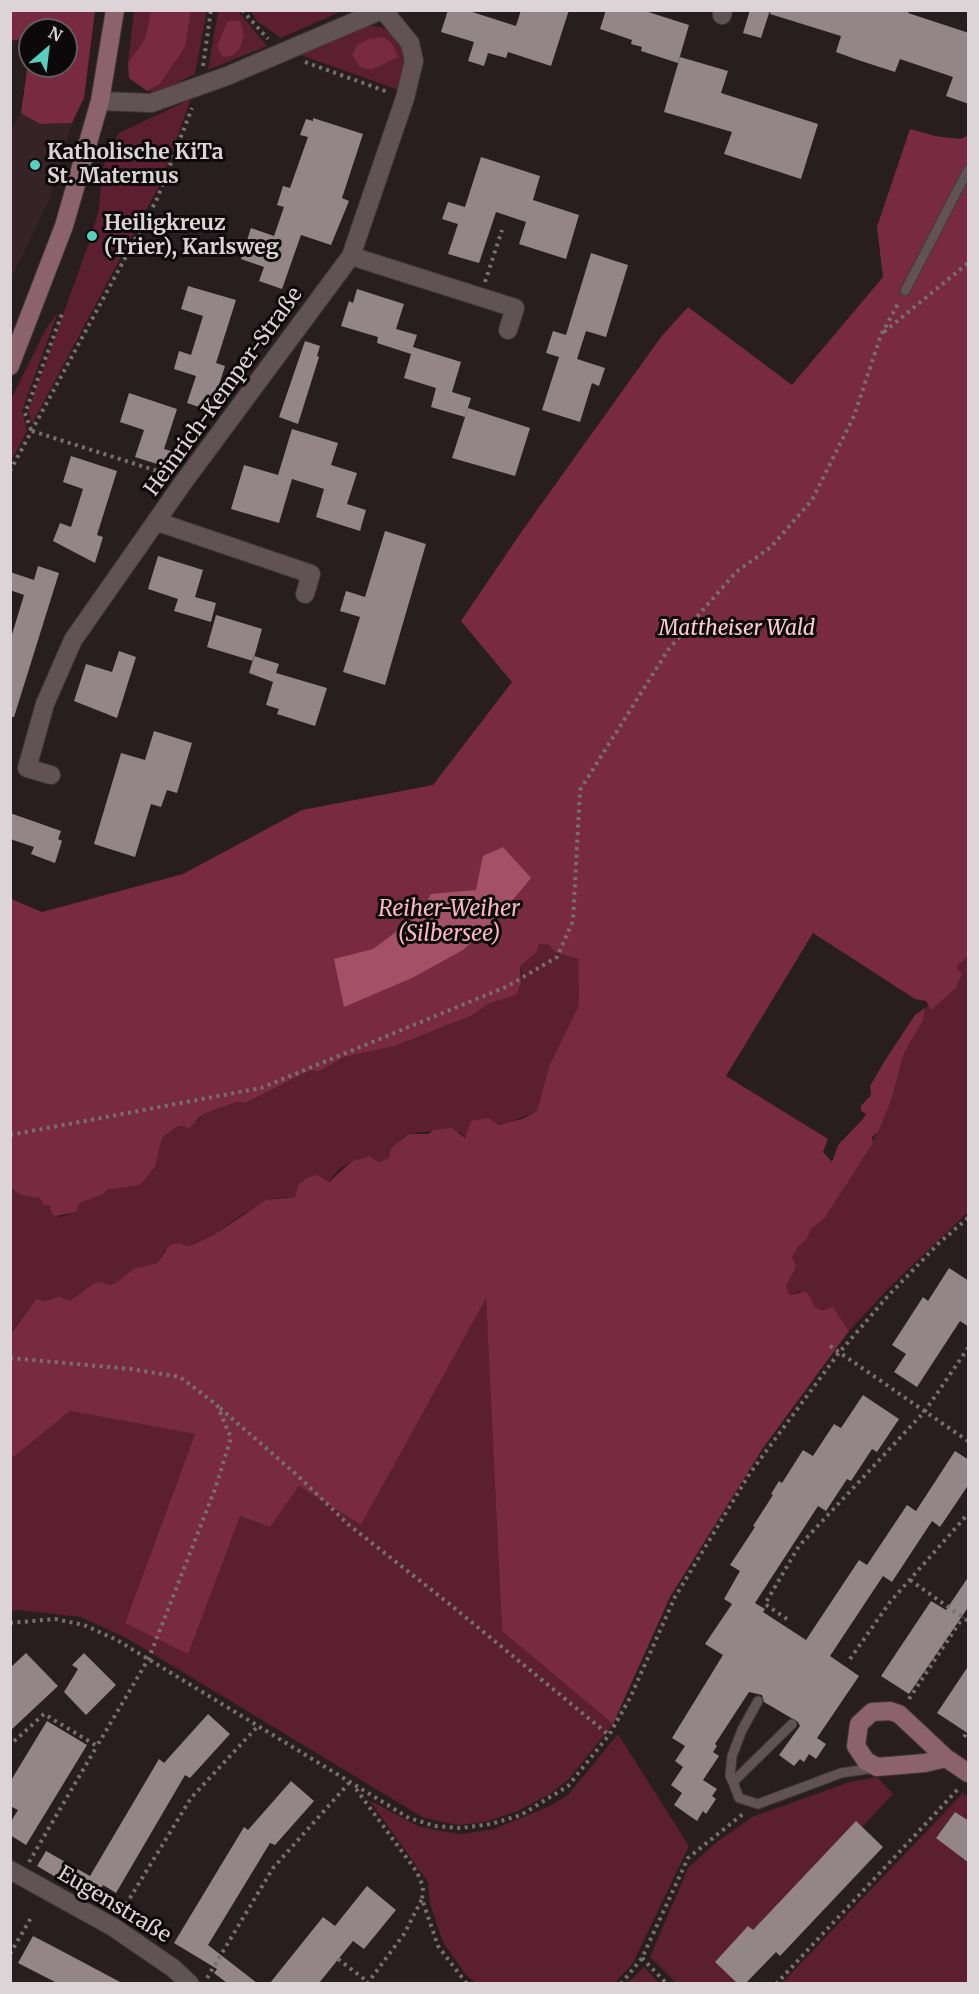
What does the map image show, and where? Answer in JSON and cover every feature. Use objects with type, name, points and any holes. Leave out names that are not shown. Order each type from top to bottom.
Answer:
[{"type":"street","points":[[11,363],[64,226],[100,101],[115,10]]},
{"type":"street","points":[[100,101],[151,103],[200,86],[382,10]]},
{"type":"street","name":"Heinrich-Kemper-Straße","points":[[51,776],[27,768],[45,704],[73,640],[158,522],[185,480],[351,256],[405,99],[414,61],[410,43],[382,10]]},
{"type":"street","points":[[351,256],[515,308],[508,330]]},
{"type":"street","points":[[158,522],[312,574],[305,594]]},
{"type":"street","points":[[946,1758],[925,1763],[877,1767],[860,1754],[856,1740],[859,1724],[865,1716],[880,1710],[890,1711],[907,1719],[946,1758],[965,1779]]},
{"type":"street","name":"Eugenstraße","points":[[16,1873],[113,1927],[173,1968],[190,1983]]},
{"type":"lane","points":[[905,291],[969,170]]},
{"type":"lane","points":[[758,1701],[742,1730],[732,1756],[730,1776],[740,1798],[758,1804],[841,1773],[877,1767]]},
{"type":"lane","points":[[733,1782],[792,1724]]},
{"type":"path","points":[[10,471],[157,199],[200,86],[211,10]]},
{"type":"path","points":[[242,10],[268,39],[285,51],[318,68],[405,99]]},
{"type":"path","points":[[481,297],[502,230]]},
{"type":"path","points":[[881,335],[969,264]]},
{"type":"path","points":[[10,1135],[261,1088],[508,986],[557,957],[573,921],[579,790],[668,650],[736,572],[771,547],[812,500],[854,416],[881,335],[905,291]]},
{"type":"path","points":[[31,431],[25,413],[63,311]]},
{"type":"path","points":[[31,431],[185,480]]},
{"type":"path","points":[[10,1623],[56,1619],[84,1625],[117,1640],[409,1818],[435,1826],[461,1828],[491,1824],[521,1815],[568,1786],[609,1735],[630,1698],[675,1597],[750,1473],[838,1354],[912,1269],[969,1218]]},
{"type":"path","points":[[830,1346],[838,1354],[969,1441]]},
{"type":"path","points":[[787,1619],[765,1604],[799,1546],[925,1411],[969,1348]]},
{"type":"path","points":[[10,1358],[131,1369],[180,1377],[298,1476],[349,1525],[609,1735]]},
{"type":"path","points":[[16,1873],[97,1746],[149,1658],[215,1489],[231,1438],[217,1406]]},
{"type":"path","points":[[850,1659],[890,1602],[969,1514]]},
{"type":"path","points":[[910,1580],[969,1620]]},
{"type":"path","points":[[909,1699],[963,1617]]},
{"type":"path","points":[[10,1745],[44,1714],[97,1746]]},
{"type":"path","points":[[113,1927],[191,1798],[258,1726]]},
{"type":"path","points":[[964,1737],[969,1731]]},
{"type":"path","points":[[776,1983],[965,1779]]},
{"type":"path","points":[[203,1983],[273,1868],[349,1783]]},
{"type":"path","points":[[338,1959],[368,1983],[404,1934],[422,1899],[423,1887],[417,1872],[354,1786]]},
{"type":"path","points":[[621,1983],[642,1958],[688,1858],[738,1817],[758,1804]]},
{"type":"path","points":[[422,1899],[438,1946],[467,1983]]},
{"type":"path","points":[[10,1954],[32,1916]]},
{"type":"path","points":[[642,1958],[666,1983]]},
{"type":"shaded area","points":[[134,11],[151,11],[145,39],[128,63]]},
{"type":"shaded area","points":[[191,11],[207,11],[195,74],[158,92],[147,91],[160,84],[185,47]]},
{"type":"shaded area","points":[[218,11],[238,11],[267,46],[208,70]]},
{"type":"shaded area","points":[[251,11],[342,11],[281,38],[257,21]]},
{"type":"shaded area","points":[[363,25],[382,27],[397,37],[406,57],[399,90],[298,54]]},
{"type":"shaded area","points":[[191,99],[161,182],[32,424],[28,411],[89,243],[99,209],[102,172],[108,152],[119,133]]},
{"type":"shaded area","name":"Katholische KiTa St. Maternus","points":[[21,113],[40,124],[72,123],[49,200],[11,279],[11,131]]},
{"type":"shaded area","points":[[58,312],[22,411],[27,431],[11,462],[11,399],[46,329]]},
{"type":"shaded area","points":[[539,944],[549,945],[555,952],[578,959],[579,1005],[549,1066],[537,1111],[511,1122],[469,1128],[466,1138],[459,1132],[441,1130],[408,1134],[402,1138],[389,1158],[380,1162],[369,1156],[352,1161],[338,1170],[329,1182],[309,1177],[299,1183],[295,1197],[277,1198],[244,1213],[212,1236],[188,1246],[184,1244],[164,1251],[157,1263],[143,1266],[116,1283],[93,1284],[70,1301],[59,1296],[46,1301],[36,1299],[10,1334],[10,1188],[16,1192],[40,1198],[49,1205],[52,1214],[61,1217],[76,1212],[80,1203],[106,1190],[140,1185],[155,1167],[162,1138],[178,1126],[183,1128],[199,1120],[203,1114],[237,1102],[245,1103],[311,1070],[318,1072],[344,1057],[395,1046],[473,1015],[488,1004],[516,995],[522,974],[520,966],[537,952]]},
{"type":"shaded area","points":[[968,956],[968,1212],[891,1286],[849,1331],[836,1311],[816,1308],[808,1296],[800,1291],[790,1295],[786,1286],[793,1273],[792,1257],[807,1239],[811,1229],[825,1218],[870,1148],[891,1101],[904,1053],[923,1021],[925,1008],[929,1005],[931,1009],[956,988],[962,974],[955,967]]},
{"type":"shaded area","points":[[486,1296],[502,1631],[613,1724],[569,1779],[550,1794],[518,1811],[485,1822],[458,1825],[424,1818],[128,1639],[81,1617],[17,1610],[11,1612],[11,1459],[70,1411],[195,1434],[125,1623],[240,1516],[270,1527],[299,1486],[361,1525]]},
{"type":"shaded area","points":[[618,1734],[689,1846],[633,1963],[615,1983],[476,1983],[466,1975],[443,1942],[430,1904],[428,1882],[369,1800],[418,1826],[463,1834],[494,1829],[550,1806],[568,1795]]},
{"type":"shaded area","points":[[877,1777],[893,1794],[862,1827],[856,1821],[753,1930],[748,1927],[715,1962],[737,1983],[676,1983],[650,1957],[688,1868],[714,1844],[752,1817],[850,1782]]},
{"type":"shaded area","points":[[963,1793],[968,1797],[968,1821],[955,1812],[936,1837],[968,1863],[968,1983],[781,1984]]},
{"type":"shaded area","points":[[644,1967],[659,1983],[627,1983],[635,1976]]},
{"type":"green space","points":[[11,10],[95,11],[84,98],[72,123],[40,124],[21,113],[26,78],[78,78],[78,18],[18,18],[18,40],[11,41]]},
{"type":"green space","points":[[151,11],[191,11],[185,47],[160,84],[147,91],[129,78],[128,63],[145,39]]},
{"type":"green space","points":[[228,21],[240,21],[244,34],[240,48],[232,56],[222,57],[217,46]]},
{"type":"green space","points":[[384,37],[393,45],[398,57],[371,70],[360,67],[352,55],[357,45],[369,39]]},
{"type":"green space","name":"Mattheiser Wald","points":[[910,129],[935,136],[960,139],[968,136],[968,956],[956,967],[962,974],[956,988],[931,1010],[926,1001],[915,999],[813,933],[726,1076],[828,1139],[823,1152],[832,1162],[838,1145],[866,1114],[861,1111],[861,1106],[871,1095],[870,1086],[884,1062],[915,1015],[925,1008],[923,1021],[904,1053],[891,1101],[878,1132],[872,1137],[873,1143],[825,1218],[811,1229],[807,1239],[792,1257],[796,1267],[786,1286],[790,1295],[806,1291],[816,1308],[824,1310],[833,1307],[849,1331],[763,1448],[670,1597],[613,1724],[502,1631],[486,1298],[361,1525],[299,1486],[270,1527],[240,1516],[188,1654],[125,1623],[195,1434],[70,1411],[11,1459],[11,1334],[36,1299],[46,1301],[59,1296],[70,1301],[98,1282],[110,1285],[116,1283],[135,1268],[157,1263],[169,1246],[179,1243],[189,1246],[212,1236],[266,1200],[295,1197],[299,1183],[309,1177],[317,1175],[329,1182],[352,1161],[369,1156],[379,1162],[389,1158],[391,1149],[408,1134],[428,1134],[434,1130],[452,1128],[465,1138],[471,1121],[488,1118],[498,1125],[522,1119],[537,1111],[549,1066],[579,1005],[578,959],[555,952],[549,945],[539,944],[537,952],[520,966],[521,983],[516,995],[488,1004],[473,1015],[395,1046],[344,1057],[318,1072],[311,1070],[245,1103],[237,1102],[203,1114],[189,1128],[178,1126],[162,1138],[155,1167],[140,1185],[106,1190],[103,1194],[80,1203],[76,1212],[56,1216],[52,1214],[49,1205],[43,1205],[40,1198],[21,1195],[11,1188],[11,899],[42,912],[183,874],[302,810],[433,785],[512,682],[461,621],[522,531],[661,337],[688,307],[792,385],[883,277],[877,227]]},
{"type":"water","name":"Reiher-Weiher (Silbersee)","points":[[503,847],[531,878],[496,920],[463,950],[412,978],[344,1007],[334,959],[373,949],[420,914],[431,894],[476,890],[483,856]]},
{"type":"building","points":[[448,10],[466,10],[516,26],[521,10],[569,10],[551,66],[508,52],[506,58],[488,53],[484,66],[468,61],[474,42],[441,32]]},
{"type":"building","points":[[606,10],[642,10],[689,25],[678,63],[641,51],[642,47],[631,44],[632,40],[600,29]]},
{"type":"building","points":[[750,10],[770,10],[761,38],[743,33]]},
{"type":"building","points":[[771,10],[909,10],[908,13],[969,33],[969,104],[946,96],[953,77],[900,59],[895,72],[836,52],[841,36],[770,14]]},
{"type":"building","points":[[680,57],[728,71],[721,93],[818,124],[801,179],[724,154],[732,132],[664,112]]},
{"type":"building","points":[[313,118],[363,134],[342,198],[349,201],[331,245],[301,235],[282,289],[259,281],[264,267],[241,259],[251,228],[274,236],[284,207],[277,205],[283,186],[290,188],[308,137],[300,135],[306,119],[313,121]]},
{"type":"building","points":[[481,157],[540,176],[533,200],[579,215],[566,259],[519,244],[526,222],[496,212],[479,263],[448,254],[458,224],[442,219],[448,202],[465,207]]},
{"type":"building","points":[[591,253],[628,265],[606,337],[586,331],[577,359],[605,368],[599,386],[592,383],[580,422],[542,410],[559,357],[546,353],[553,331],[566,335]]},
{"type":"building","points":[[188,286],[236,300],[216,363],[225,366],[211,411],[187,403],[196,376],[174,369],[179,351],[191,355],[203,316],[181,309]]},
{"type":"building","points":[[357,289],[404,304],[396,329],[417,335],[413,347],[461,362],[452,392],[471,398],[465,417],[431,407],[436,388],[404,378],[411,354],[377,343],[378,337],[341,326],[349,301],[353,303]]},
{"type":"building","points":[[305,341],[320,346],[317,356],[319,357],[298,424],[279,417]]},
{"type":"building","points":[[129,393],[177,409],[164,449],[181,454],[176,470],[135,457],[144,430],[120,422]]},
{"type":"building","points":[[468,408],[530,428],[515,476],[452,458]]},
{"type":"building","points":[[292,429],[338,443],[331,465],[357,473],[347,504],[366,510],[360,531],[316,517],[324,489],[292,479],[279,523],[231,509],[244,465],[278,475]]},
{"type":"building","points":[[71,456],[117,471],[97,535],[103,537],[95,563],[53,541],[60,523],[71,527],[83,489],[63,482]]},
{"type":"building","points":[[385,531],[426,544],[385,685],[343,672],[360,617],[340,611],[346,591],[365,597]]},
{"type":"building","points":[[158,556],[203,570],[195,597],[216,603],[211,622],[174,611],[178,599],[148,589]]},
{"type":"building","points":[[38,566],[59,573],[14,717],[10,717],[10,641],[24,595],[10,590],[10,572],[34,580]]},
{"type":"building","points":[[216,615],[262,629],[253,661],[207,647]]},
{"type":"building","points":[[119,651],[136,657],[117,718],[74,701],[86,664],[112,672]]},
{"type":"building","points":[[254,656],[279,664],[276,673],[327,688],[315,726],[277,714],[279,709],[266,705],[273,682],[249,673]]},
{"type":"building","points":[[154,731],[192,743],[177,793],[167,790],[161,807],[151,804],[135,857],[94,844],[121,753],[145,760]]},
{"type":"building","points":[[10,813],[61,831],[58,839],[62,841],[55,863],[31,854],[34,847],[10,839]]},
{"type":"building","points":[[949,1268],[969,1281],[969,1327],[960,1321],[917,1387],[894,1372],[906,1354],[892,1345],[923,1297],[928,1301]]},
{"type":"building","points":[[863,1395],[899,1419],[877,1452],[872,1449],[851,1481],[847,1479],[826,1511],[818,1506],[755,1603],[765,1609],[763,1612],[806,1640],[859,1560],[867,1565],[907,1505],[916,1511],[955,1451],[969,1460],[969,1484],[940,1527],[932,1521],[892,1582],[883,1576],[830,1656],[859,1676],[817,1738],[826,1744],[816,1759],[809,1754],[804,1762],[800,1759],[794,1766],[779,1755],[800,1726],[798,1722],[764,1702],[762,1695],[749,1692],[715,1744],[717,1746],[713,1752],[719,1756],[703,1780],[717,1789],[712,1796],[716,1799],[706,1814],[703,1811],[697,1821],[674,1805],[682,1793],[671,1785],[683,1767],[675,1761],[685,1746],[672,1738],[723,1655],[705,1644],[732,1604],[724,1599],[740,1571],[730,1565],[755,1527],[753,1526],[773,1495],[771,1494],[779,1481],[782,1483],[803,1450],[813,1456],[834,1424],[841,1428]]},
{"type":"building","points":[[969,1576],[969,1606],[909,1694],[881,1676],[931,1601],[946,1610]]},
{"type":"building","points":[[26,1653],[58,1686],[10,1731],[10,1668]]},
{"type":"building","points":[[84,1653],[116,1685],[86,1715],[64,1692],[78,1669],[72,1665]]},
{"type":"building","points":[[969,1665],[969,1734],[937,1713]]},
{"type":"building","points":[[208,1714],[230,1734],[190,1778],[185,1775],[116,1893],[103,1885],[95,1900],[37,1866],[46,1851],[90,1876],[159,1759],[164,1763]]},
{"type":"building","points":[[47,1721],[87,1745],[26,1845],[10,1835],[10,1823],[18,1810],[10,1806],[10,1782]]},
{"type":"building","points":[[291,1781],[314,1801],[275,1845],[270,1843],[208,1945],[257,1983],[227,1983],[214,1973],[217,1969],[174,1943],[244,1827],[248,1830]]},
{"type":"building","points":[[955,1812],[969,1821],[969,1863],[936,1838]]},
{"type":"building","points":[[856,1821],[883,1847],[780,1956],[776,1952],[746,1983],[737,1983],[715,1962],[748,1926],[753,1930]]},
{"type":"building","points":[[367,1886],[396,1910],[364,1949],[353,1941],[319,1983],[270,1983],[323,1917],[335,1926]]},
{"type":"building","points":[[33,1936],[122,1983],[57,1983],[18,1963]]},
{"type":"place","name":"Katholische KiTa St. Maternus","points":[[35,165]]},
{"type":"place","name":"Heiligkreuz (Trier), Karlsweg","points":[[92,236]]}]
